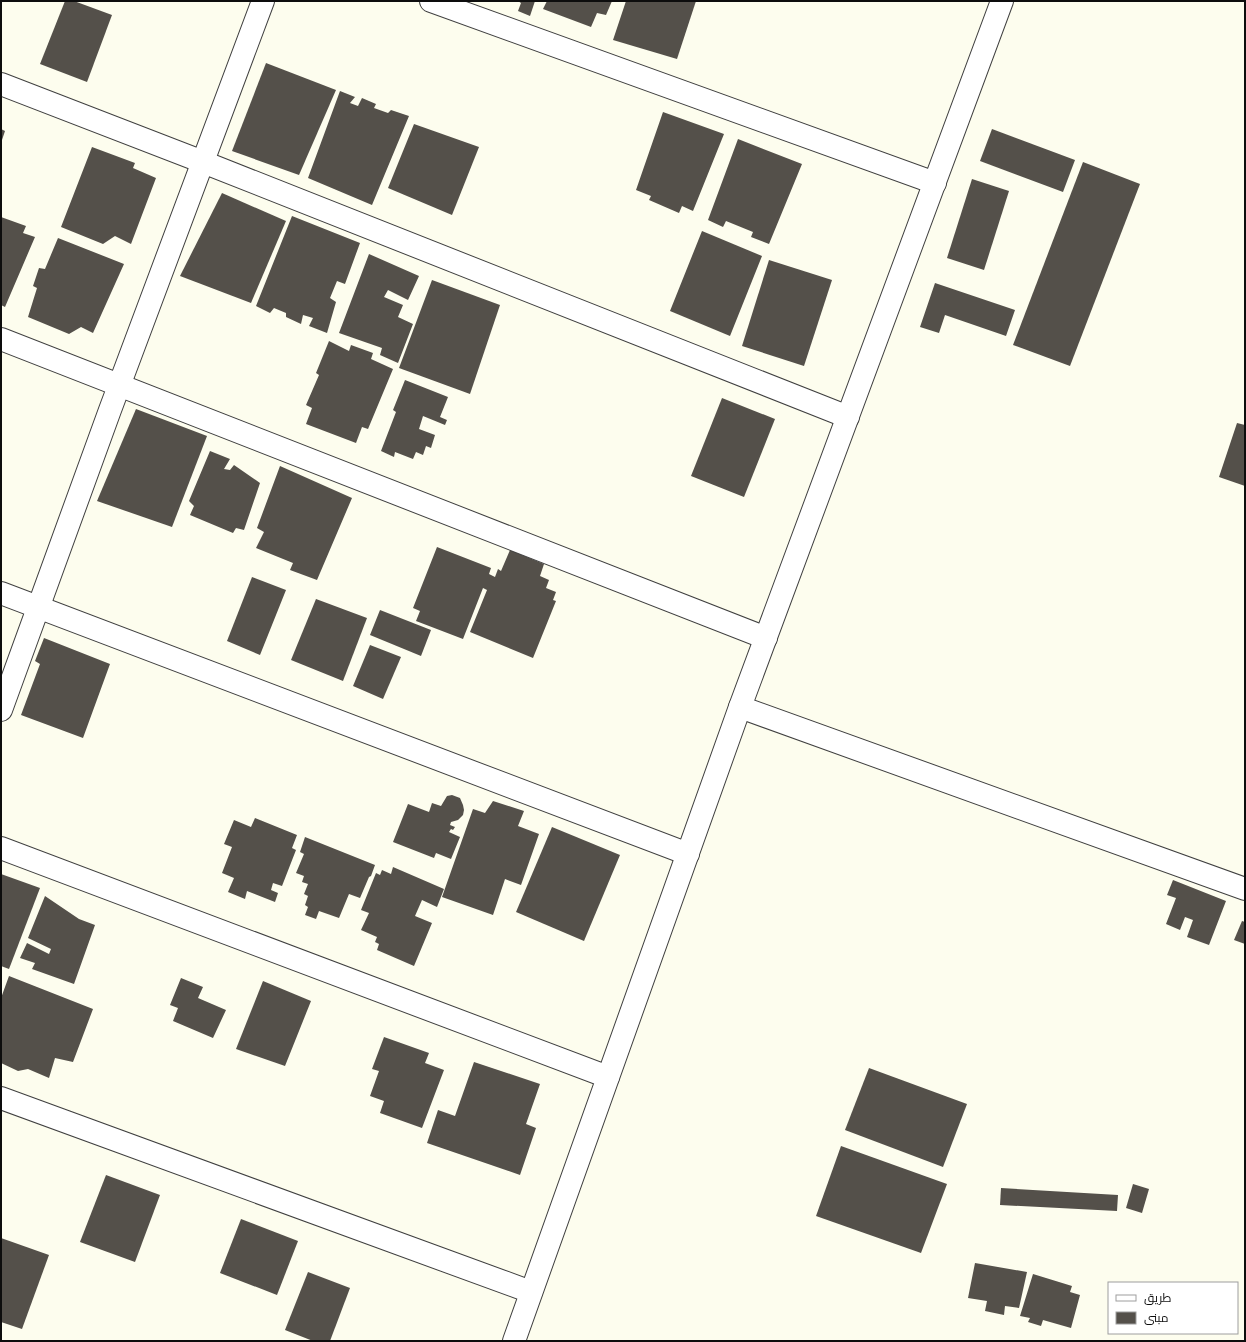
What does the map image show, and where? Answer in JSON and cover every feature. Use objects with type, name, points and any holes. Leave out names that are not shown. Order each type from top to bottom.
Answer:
[{"type":"street","points":[[1,710],[120,384],[263,1]]},
{"type":"street","points":[[431,1],[935,183]]},
{"type":"street","points":[[514,1341],[740,707],[1002,1]]},
{"type":"street","points":[[1,84],[203,162],[848,417]]},
{"type":"street","points":[[1,339],[120,384],[766,638]]},
{"type":"street","points":[[1,593],[688,854]]},
{"type":"street","points":[[740,707],[1245,889]]},
{"type":"street","points":[[1,848],[608,1077]]},
{"type":"street","points":[[1,1098],[531,1292]]},
{"type":"building","points":[[65,1],[74,1],[112,15],[87,82],[40,64]]},
{"type":"building","points":[[518,1],[535,1],[530,16],[518,11],[521,3]]},
{"type":"building","points":[[547,1],[612,1],[606,15],[597,13],[591,27],[543,9]]},
{"type":"building","points":[[626,1],[696,1],[677,59],[613,40]]},
{"type":"building","points":[[266,63],[336,90],[299,175],[232,151]]},
{"type":"building","points":[[340,91],[355,97],[350,103],[358,106],[362,98],[376,104],[374,108],[388,113],[391,110],[409,116],[372,205],[308,178]]},
{"type":"building","points":[[663,112],[724,134],[693,211],[682,206],[679,213],[649,200],[651,196],[636,190]]},
{"type":"building","points":[[414,124],[479,147],[452,215],[388,188]]},
{"type":"building","points":[[1,129],[5,131],[1,143]]},
{"type":"building","points":[[992,129],[1075,160],[1063,192],[980,161]]},
{"type":"building","points":[[738,139],[802,164],[769,244],[751,237],[753,232],[726,221],[723,227],[708,220]]},
{"type":"building","points":[[92,147],[135,163],[133,168],[156,178],[131,244],[115,236],[103,244],[61,227]]},
{"type":"building","points":[[1083,162],[1140,184],[1070,366],[1013,345]]},
{"type":"building","points":[[972,179],[1009,191],[984,270],[947,258]]},
{"type":"building","points":[[222,193],[286,221],[251,303],[180,276]]},
{"type":"building","points":[[292,216],[360,243],[345,284],[337,281],[330,298],[336,302],[327,333],[309,326],[313,318],[303,315],[301,324],[286,317],[286,313],[274,308],[270,313],[256,306]]},
{"type":"building","points":[[1,217],[26,226],[23,233],[35,237],[5,307],[1,305]]},
{"type":"building","points":[[702,231],[762,256],[730,336],[670,311]]},
{"type":"building","points":[[58,238],[124,264],[93,333],[81,327],[69,334],[28,317],[37,288],[33,286],[39,268],[45,269]]},
{"type":"building","points":[[369,254],[419,276],[408,300],[388,290],[384,297],[403,305],[398,317],[413,324],[398,363],[380,355],[382,348],[339,333]]},
{"type":"building","points":[[769,260],[832,280],[804,366],[742,346]]},
{"type":"building","points":[[432,280],[500,305],[470,394],[399,368]]},
{"type":"building","points":[[935,283],[1015,310],[1006,336],[945,315],[939,333],[920,327]]},
{"type":"building","points":[[329,341],[349,351],[351,345],[373,353],[371,359],[393,369],[368,429],[362,427],[356,443],[306,424],[312,408],[306,405],[319,375],[316,373]]},
{"type":"building","points":[[405,380],[448,397],[440,417],[447,420],[445,425],[423,416],[419,429],[435,435],[431,448],[426,446],[423,455],[416,452],[413,459],[395,452],[394,457],[381,451],[396,412],[393,410]]},
{"type":"building","points":[[722,398],[775,419],[744,497],[691,476]]},
{"type":"building","points":[[136,409],[207,436],[172,527],[97,501]]},
{"type":"building","points":[[1237,423],[1245,425],[1245,486],[1219,477]]},
{"type":"building","points":[[210,451],[230,459],[224,469],[230,470],[234,465],[260,483],[244,530],[236,528],[233,533],[190,515],[194,506],[189,501]]},
{"type":"building","points":[[280,466],[352,498],[317,580],[290,570],[293,563],[256,548],[264,532],[257,528]]},
{"type":"building","points":[[437,547],[491,568],[489,574],[495,577],[498,569],[501,571],[510,550],[544,564],[540,576],[549,580],[546,588],[556,592],[553,600],[556,601],[533,658],[470,632],[487,590],[483,588],[463,639],[416,621],[420,611],[413,608]]},
{"type":"building","points":[[252,577],[286,590],[260,655],[227,641]]},
{"type":"building","points":[[316,599],[367,618],[343,681],[291,660]]},
{"type":"building","points":[[380,610],[431,630],[421,656],[370,635]]},
{"type":"building","points":[[44,638],[110,664],[83,738],[21,715],[40,664],[35,661]]},
{"type":"building","points":[[370,645],[401,657],[383,699],[353,686]]},
{"type":"building","points":[[452,795],[460,798],[464,810],[463,815],[458,820],[451,822],[450,825],[455,827],[449,832],[460,837],[451,859],[436,853],[434,858],[393,842],[408,804],[429,812],[432,803],[441,806],[447,796]]},
{"type":"building","points":[[493,801],[524,811],[518,826],[539,834],[521,885],[505,879],[493,915],[442,897],[473,809],[485,813]]},
{"type":"building","points":[[255,818],[297,835],[292,848],[296,850],[282,886],[273,883],[271,890],[278,893],[275,902],[247,891],[245,899],[228,892],[234,878],[222,873],[232,847],[224,844],[234,820],[251,827]]},
{"type":"building","points":[[552,827],[620,855],[584,941],[516,912]]},
{"type":"building","points":[[305,837],[375,865],[360,898],[349,894],[339,918],[319,911],[316,919],[305,915],[308,907],[305,905],[308,896],[304,894],[308,884],[302,882],[304,876],[296,873],[304,854],[300,852]]},
{"type":"building","points":[[393,867],[444,889],[437,907],[422,900],[415,916],[432,923],[414,966],[377,950],[379,944],[375,942],[377,937],[361,930],[369,913],[361,910],[376,873],[380,875],[382,870],[391,874]]},
{"type":"building","points":[[1,874],[40,888],[9,969],[1,966]]},
{"type":"building","points":[[1173,880],[1226,901],[1209,945],[1187,937],[1193,920],[1185,917],[1180,930],[1166,924],[1176,898],[1167,895]]},
{"type":"building","points":[[45,896],[79,919],[95,925],[74,984],[32,969],[35,963],[20,958],[27,943],[49,954],[51,949],[28,938]]},
{"type":"building","points":[[1242,921],[1245,922],[1245,944],[1234,940]]},
{"type":"building","points":[[9,976],[93,1009],[73,1062],[55,1058],[49,1078],[28,1069],[18,1071],[1,1063],[1,998]]},
{"type":"building","points":[[181,978],[203,987],[198,998],[226,1010],[213,1038],[173,1021],[178,1008],[170,1005]]},
{"type":"building","points":[[263,981],[311,1001],[285,1066],[236,1049]]},
{"type":"building","points":[[384,1037],[429,1053],[425,1063],[444,1070],[422,1128],[380,1113],[384,1101],[370,1096],[379,1071],[372,1069]]},
{"type":"building","points":[[474,1062],[540,1084],[526,1124],[536,1128],[520,1175],[427,1143],[438,1110],[455,1116]]},
{"type":"building","points":[[869,1068],[967,1104],[943,1167],[845,1130]]},
{"type":"building","points":[[841,1146],[947,1184],[921,1253],[816,1216]]},
{"type":"building","points":[[106,1175],[160,1195],[135,1262],[80,1242]]},
{"type":"building","points":[[1133,1184],[1149,1189],[1142,1213],[1126,1208]]},
{"type":"building","points":[[1001,1188],[1118,1195],[1117,1211],[1000,1205]]},
{"type":"building","points":[[241,1219],[298,1241],[277,1295],[220,1273]]},
{"type":"building","points":[[1,1238],[49,1255],[22,1329],[1,1322]]},
{"type":"building","points":[[975,1263],[1027,1272],[1019,1308],[1005,1306],[1004,1315],[985,1311],[987,1301],[968,1298]]},
{"type":"building","points":[[308,1272],[350,1288],[330,1341],[313,1341],[285,1330]]},
{"type":"building","points":[[1033,1274],[1072,1286],[1070,1292],[1080,1295],[1071,1328],[1043,1320],[1041,1326],[1028,1322],[1030,1318],[1020,1316]]}]
